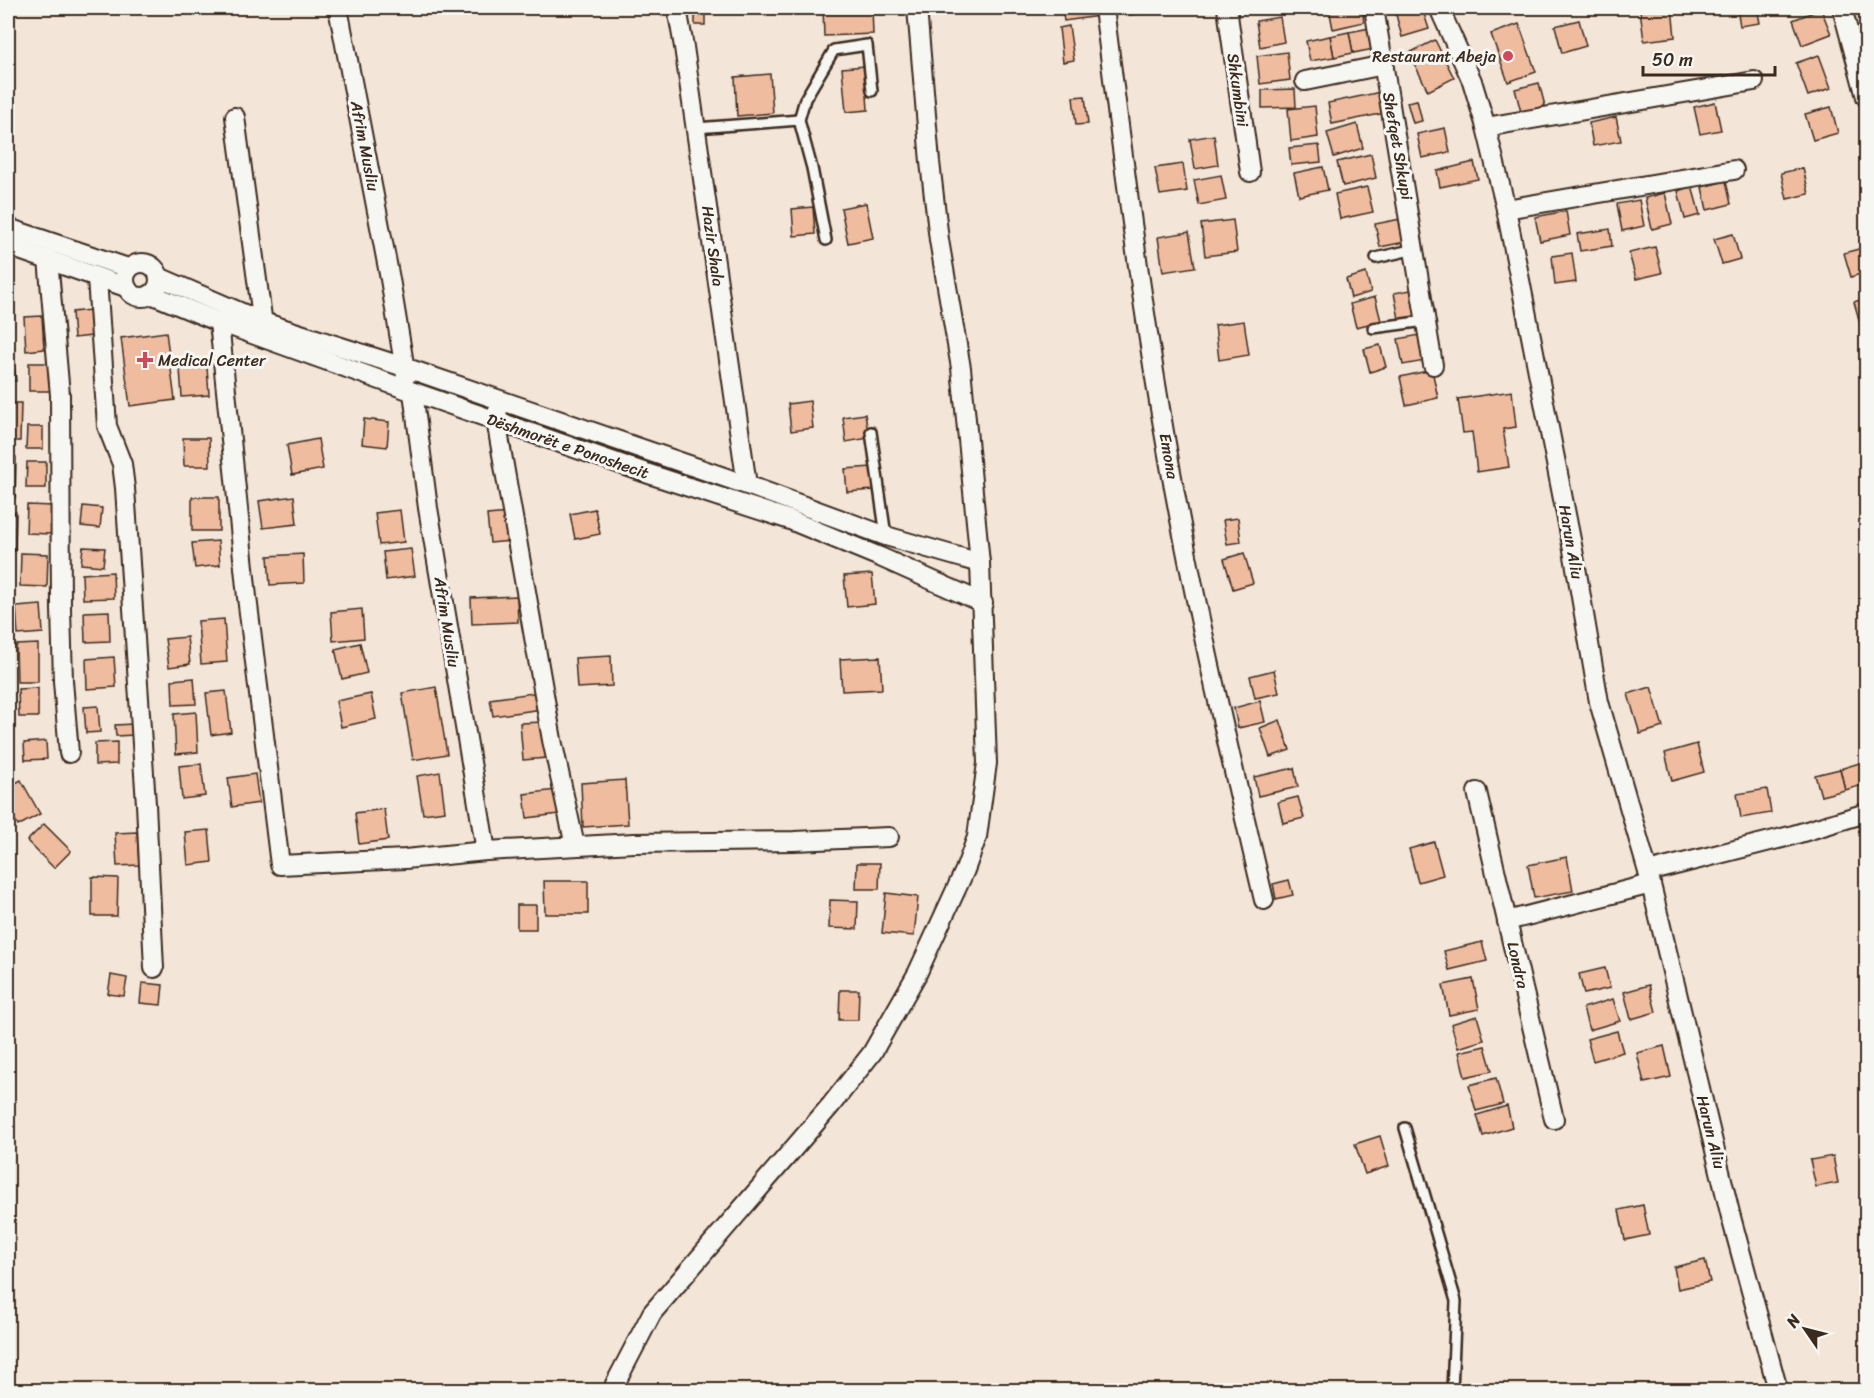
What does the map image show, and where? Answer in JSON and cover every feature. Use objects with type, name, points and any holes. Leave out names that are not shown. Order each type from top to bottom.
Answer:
[{"type":"street","name":"Afrim Musliu","points":[[338,8],[390,279],[404,367],[411,391],[428,508],[486,852]]},
{"type":"street","name":"Hazir Shala","points":[[677,8],[747,485]]},
{"type":"street","points":[[613,1390],[652,1313],[855,1076],[872,1053],[917,974],[966,870],[977,837],[987,763],[983,603],[961,368],[939,240],[931,173],[917,8]]},
{"type":"street","name":"Emona","points":[[1104,8],[1134,240],[1182,530],[1264,900]]},
{"type":"street","name":"Shkumbini","points":[[1227,8],[1250,171]]},
{"type":"street","name":"Shefqet Shkupi","points":[[1374,8],[1433,365]]},
{"type":"street","name":"Harun Aliu","points":[[1438,8],[1472,81],[1486,127],[1506,209],[1573,550],[1597,691],[1650,878],[1728,1205],[1778,1390]]},
{"type":"street","points":[[1842,8],[1866,97]]},
{"type":"street","points":[[1305,81],[1384,65]]},
{"type":"street","points":[[1486,127],[1754,81]]},
{"type":"street","points":[[235,117],[263,330]]},
{"type":"street","points":[[1506,209],[1734,170]]},
{"type":"street","name":"Dëshmorët e Ponoshecit","points":[[8,228],[128,268],[137,263],[147,263],[155,268],[159,277],[263,330],[337,355],[411,391],[790,520],[983,603]]},
{"type":"street","name":"Dëshmorët e Ponoshecit","points":[[8,246],[126,287],[132,294],[142,297],[151,294],[219,322],[263,330]]},
{"type":"street","points":[[48,259],[60,395],[61,609],[63,681],[69,753]]},
{"type":"street","points":[[126,287],[124,277],[128,268]]},
{"type":"street","points":[[151,294],[158,287],[159,277]]},
{"type":"street","points":[[97,278],[107,426],[122,464],[125,488],[146,804],[154,968]]},
{"type":"street","points":[[219,322],[247,597],[280,865],[633,843],[889,837]]},
{"type":"street","name":"Dëshmorët e Ponoshecit","points":[[337,355],[404,367],[747,485],[886,536],[980,563]]},
{"type":"street","points":[[500,400],[496,420],[552,740],[574,846]]},
{"type":"street","points":[[819,532],[825,513]]},
{"type":"street","points":[[1477,792],[1507,921]]},
{"type":"street","points":[[1650,878],[1866,813]]},
{"type":"street","name":"Londra","points":[[1554,1119],[1507,921],[1650,878]]},
{"type":"lane","points":[[825,240],[812,168],[799,120],[805,99],[834,50],[867,45],[872,91]]},
{"type":"lane","points":[[696,128],[799,120]]},
{"type":"lane","points":[[1376,258],[1415,249]]},
{"type":"lane","points":[[1373,328],[1425,321]]},
{"type":"lane","points":[[871,432],[886,536]]},
{"type":"lane","points":[[1404,1128],[1456,1301],[1452,1390]]},
{"type":"building","points":[[695,8],[705,8],[705,25],[695,25]]},
{"type":"building","points":[[823,8],[872,8],[873,34],[824,36]]},
{"type":"building","points":[[1062,8],[1098,8],[1099,16],[1064,21]]},
{"type":"building","points":[[1129,8],[1156,8],[1156,11],[1130,15]]},
{"type":"building","points":[[1329,8],[1362,8],[1364,22],[1333,29]]},
{"type":"building","points":[[1422,8],[1429,29],[1402,37],[1395,11]]},
{"type":"building","points":[[1672,8],[1675,37],[1644,41],[1640,10]]},
{"type":"building","points":[[1737,8],[1757,8],[1760,23],[1740,26]]},
{"type":"building","points":[[1821,9],[1831,34],[1802,45],[1793,20]]},
{"type":"building","points":[[1280,17],[1284,42],[1260,47],[1256,21]]},
{"type":"building","points":[[1579,20],[1586,46],[1562,53],[1555,26]]},
{"type":"building","points":[[1519,24],[1536,72],[1508,82],[1491,34]]},
{"type":"building","points":[[1069,26],[1074,60],[1063,62],[1059,28]]},
{"type":"building","points":[[1370,28],[1374,49],[1353,53],[1349,32]]},
{"type":"building","points":[[1349,32],[1353,53],[1334,57],[1330,36]]},
{"type":"building","points":[[1330,36],[1334,57],[1310,61],[1306,41]]},
{"type":"building","points":[[1435,40],[1454,78],[1428,91],[1409,53]]},
{"type":"building","points":[[1287,52],[1290,80],[1260,84],[1257,56]]},
{"type":"building","points":[[1819,55],[1831,88],[1808,96],[1796,63]]},
{"type":"building","points":[[865,66],[868,110],[846,112],[842,68]]},
{"type":"building","points":[[770,74],[773,113],[737,116],[735,77]]},
{"type":"building","points":[[1539,83],[1545,106],[1521,112],[1515,89]]},
{"type":"building","points":[[1295,89],[1296,107],[1262,108],[1262,90]]},
{"type":"building","points":[[1381,92],[1385,113],[1332,124],[1328,103]]},
{"type":"building","points":[[1085,96],[1088,124],[1076,125],[1073,97]]},
{"type":"building","points":[[1417,100],[1422,121],[1413,123],[1407,102]]},
{"type":"building","points":[[1715,102],[1721,130],[1700,134],[1694,107]]},
{"type":"building","points":[[1315,106],[1318,137],[1291,141],[1288,109]]},
{"type":"building","points":[[1831,107],[1838,133],[1813,140],[1805,114]]},
{"type":"building","points":[[1616,117],[1621,141],[1593,146],[1589,123]]},
{"type":"building","points":[[1357,124],[1363,148],[1334,157],[1327,133]]},
{"type":"building","points":[[1445,128],[1450,152],[1422,158],[1417,134]]},
{"type":"building","points":[[1214,135],[1218,165],[1195,169],[1190,139]]},
{"type":"building","points":[[1319,145],[1321,162],[1291,165],[1289,148]]},
{"type":"building","points":[[1371,154],[1376,178],[1343,186],[1337,162]]},
{"type":"building","points":[[1474,162],[1478,179],[1440,187],[1437,171]]},
{"type":"building","points":[[1183,164],[1187,191],[1160,195],[1155,168]]},
{"type":"building","points":[[1323,167],[1328,190],[1299,196],[1294,173]]},
{"type":"building","points":[[1803,168],[1809,194],[1787,199],[1781,173]]},
{"type":"building","points":[[1221,175],[1226,200],[1199,205],[1194,180]]},
{"type":"building","points":[[1726,181],[1731,204],[1707,210],[1702,187]]},
{"type":"building","points":[[1692,186],[1700,215],[1685,219],[1678,191]]},
{"type":"building","points":[[1367,187],[1373,212],[1340,219],[1335,194]]},
{"type":"building","points":[[1665,193],[1672,224],[1652,229],[1645,198]]},
{"type":"building","points":[[1639,200],[1644,226],[1622,231],[1617,204]]},
{"type":"building","points":[[866,203],[873,238],[848,243],[841,208]]},
{"type":"building","points":[[813,207],[815,234],[794,236],[792,209]]},
{"type":"building","points":[[1566,211],[1570,235],[1540,241],[1535,217]]},
{"type":"building","points":[[1401,219],[1405,242],[1380,247],[1375,224]]},
{"type":"building","points":[[1233,220],[1237,252],[1205,256],[1201,224]]},
{"type":"building","points":[[1610,229],[1612,246],[1580,251],[1577,234]]},
{"type":"building","points":[[1189,232],[1195,267],[1163,272],[1158,237]]},
{"type":"building","points":[[1733,234],[1740,259],[1722,264],[1714,239]]},
{"type":"building","points":[[1655,247],[1662,273],[1636,279],[1629,253]]},
{"type":"building","points":[[1866,247],[1866,272],[1851,277],[1844,253]]},
{"type":"building","points":[[1572,253],[1576,282],[1555,285],[1552,256]]},
{"type":"building","points":[[1366,273],[1371,292],[1351,298],[1346,279]]},
{"type":"building","points":[[1416,289],[1421,315],[1399,319],[1394,293]]},
{"type":"building","points":[[1375,297],[1381,321],[1356,327],[1350,304]]},
{"type":"building","points":[[1866,298],[1866,329],[1862,330],[1854,302]]},
{"type":"building","points":[[90,310],[92,336],[74,338],[72,312]]},
{"type":"building","points":[[42,316],[44,349],[26,351],[24,317]]},
{"type":"building","points":[[1244,321],[1249,355],[1219,360],[1215,325]]},
{"type":"building","points":[[166,332],[175,400],[130,406],[121,338]]},
{"type":"building","points":[[1425,334],[1430,360],[1403,365],[1398,339]]},
{"type":"building","points":[[11,340],[16,381],[8,382],[8,341]]},
{"type":"building","points":[[1380,345],[1386,367],[1370,372],[1364,349]]},
{"type":"building","points":[[29,363],[51,363],[51,391],[29,391]]},
{"type":"building","points":[[207,367],[209,395],[182,397],[180,369]]},
{"type":"building","points":[[1432,370],[1438,398],[1406,405],[1400,377]]},
{"type":"building","points":[[1512,391],[1516,427],[1503,429],[1509,467],[1477,472],[1472,432],[1463,433],[1458,399]]},
{"type":"building","points":[[810,401],[813,428],[791,431],[788,404]]},
{"type":"building","points":[[8,403],[21,403],[20,441],[8,441]]},
{"type":"building","points":[[865,414],[869,438],[846,442],[843,417]]},
{"type":"building","points":[[364,419],[389,422],[387,447],[362,444]]},
{"type":"building","points":[[27,427],[43,427],[43,449],[26,449]]},
{"type":"building","points":[[183,438],[209,438],[210,466],[184,466]]},
{"type":"building","points":[[318,439],[323,469],[292,475],[287,445]]},
{"type":"building","points":[[8,457],[16,457],[15,498],[8,498]]},
{"type":"building","points":[[27,462],[46,462],[46,488],[26,488]]},
{"type":"building","points":[[872,467],[874,490],[847,492],[845,469]]},
{"type":"building","points":[[294,496],[297,524],[263,528],[259,501]]},
{"type":"building","points":[[192,497],[219,497],[219,531],[192,531]]},
{"type":"building","points":[[27,505],[53,506],[51,534],[26,533]]},
{"type":"building","points":[[83,506],[102,508],[100,528],[81,526]]},
{"type":"building","points":[[595,509],[600,534],[575,539],[570,514]]},
{"type":"building","points":[[400,510],[404,542],[379,545],[375,513]]},
{"type":"building","points":[[8,512],[16,512],[15,551],[8,551]]},
{"type":"building","points":[[509,513],[511,541],[490,543],[487,515]]},
{"type":"building","points":[[1238,518],[1241,542],[1227,544],[1223,520]]},
{"type":"building","points":[[218,541],[220,565],[195,568],[192,543]]},
{"type":"building","points":[[83,547],[105,548],[103,566],[81,564]]},
{"type":"building","points":[[411,549],[415,576],[386,580],[383,552]]},
{"type":"building","points":[[21,553],[48,554],[47,587],[20,586]]},
{"type":"building","points":[[1244,553],[1253,583],[1233,589],[1224,559]]},
{"type":"building","points":[[303,554],[304,583],[270,585],[268,556]]},
{"type":"building","points":[[8,566],[12,567],[8,605]]},
{"type":"building","points":[[113,572],[114,598],[83,599],[82,574]]},
{"type":"building","points":[[872,574],[875,604],[847,607],[844,576]]},
{"type":"building","points":[[517,596],[518,622],[472,624],[471,598]]},
{"type":"building","points":[[41,605],[43,633],[18,635],[16,607]]},
{"type":"building","points":[[362,609],[364,638],[333,641],[331,612]]},
{"type":"building","points":[[109,611],[110,641],[85,642],[84,612]]},
{"type":"building","points":[[224,619],[227,662],[201,664],[198,621]]},
{"type":"building","points":[[187,637],[190,664],[169,667],[165,639]]},
{"type":"building","points":[[360,643],[367,673],[342,679],[335,649]]},
{"type":"building","points":[[38,644],[38,682],[17,682],[16,645]]},
{"type":"building","points":[[611,656],[612,686],[577,688],[575,658]]},
{"type":"building","points":[[114,657],[116,687],[87,689],[86,659]]},
{"type":"building","points":[[880,657],[882,689],[842,691],[840,659]]},
{"type":"building","points":[[1274,670],[1279,693],[1255,698],[1250,676]]},
{"type":"building","points":[[194,678],[196,704],[173,705],[172,680]]},
{"type":"building","points":[[436,687],[447,754],[413,760],[402,693]]},
{"type":"building","points":[[1651,687],[1663,727],[1640,734],[1628,694]]},
{"type":"building","points":[[38,688],[38,717],[19,717],[18,689]]},
{"type":"building","points":[[226,691],[231,732],[211,735],[206,693]]},
{"type":"building","points":[[540,692],[542,709],[493,716],[490,699]]},
{"type":"building","points":[[371,694],[376,719],[341,727],[336,701]]},
{"type":"building","points":[[1260,701],[1265,722],[1238,728],[1234,708]]},
{"type":"building","points":[[98,706],[100,732],[86,733],[84,707]]},
{"type":"building","points":[[196,712],[198,752],[176,754],[174,714]]},
{"type":"building","points":[[1280,720],[1290,750],[1270,757],[1260,728]]},
{"type":"building","points":[[8,721],[14,755],[8,757]]},
{"type":"building","points":[[544,722],[547,758],[523,760],[520,723]]},
{"type":"building","points":[[133,724],[134,735],[116,736],[115,725]]},
{"type":"building","points":[[46,741],[47,759],[25,760],[24,743]]},
{"type":"building","points":[[117,742],[117,764],[95,765],[95,743]]},
{"type":"building","points":[[1697,744],[1704,772],[1672,781],[1665,753]]},
{"type":"building","points":[[1866,761],[1866,784],[1845,790],[1840,769]]},
{"type":"building","points":[[201,764],[205,796],[182,799],[179,766]]},
{"type":"building","points":[[1294,768],[1298,787],[1258,796],[1254,777]]},
{"type":"building","points":[[1840,769],[1845,790],[1821,796],[1815,775]]},
{"type":"building","points":[[440,772],[445,811],[423,814],[417,776]]},
{"type":"building","points":[[255,774],[259,803],[232,807],[228,778]]},
{"type":"building","points":[[21,780],[40,814],[18,826],[8,807],[8,787]]},
{"type":"building","points":[[625,780],[628,824],[583,827],[581,783]]},
{"type":"building","points":[[1767,789],[1771,813],[1741,818],[1737,794]]},
{"type":"building","points":[[556,790],[559,814],[527,818],[524,794]]},
{"type":"building","points":[[1298,797],[1304,818],[1283,823],[1278,802]]},
{"type":"building","points":[[384,809],[388,840],[359,844],[355,813]]},
{"type":"building","points":[[44,824],[71,851],[54,868],[27,841]]},
{"type":"building","points":[[209,830],[212,862],[188,865],[185,832]]},
{"type":"building","points":[[137,832],[139,865],[117,866],[115,833]]},
{"type":"building","points":[[1434,842],[1443,875],[1418,882],[1409,849]]},
{"type":"building","points":[[1567,857],[1573,891],[1534,898],[1528,865]]},
{"type":"building","points":[[857,863],[880,863],[879,889],[856,889]]},
{"type":"building","points":[[92,877],[118,878],[117,916],[92,916]]},
{"type":"building","points":[[1289,880],[1293,895],[1276,899],[1273,884]]},
{"type":"building","points":[[544,881],[588,881],[588,914],[545,914]]},
{"type":"building","points":[[886,893],[918,897],[914,936],[882,933]]},
{"type":"building","points":[[830,900],[858,901],[857,929],[829,928]]},
{"type":"building","points":[[517,905],[536,905],[536,929],[517,929]]},
{"type":"building","points":[[1482,942],[1487,961],[1449,970],[1444,951]]},
{"type":"building","points":[[1605,968],[1610,988],[1584,994],[1579,974]]},
{"type":"building","points":[[111,975],[127,978],[124,996],[108,994]]},
{"type":"building","points":[[1473,979],[1479,1009],[1449,1015],[1443,985]]},
{"type":"building","points":[[142,983],[163,985],[161,1005],[140,1003]]},
{"type":"building","points":[[1649,985],[1656,1012],[1631,1019],[1624,992]]},
{"type":"building","points":[[840,990],[859,990],[858,1020],[839,1020]]},
{"type":"building","points":[[1613,999],[1620,1021],[1589,1030],[1583,1008]]},
{"type":"building","points":[[1477,1016],[1484,1040],[1458,1048],[1451,1024]]},
{"type":"building","points":[[1617,1031],[1623,1052],[1593,1061],[1587,1039]]},
{"type":"building","points":[[1485,1046],[1492,1071],[1465,1077],[1459,1052]]},
{"type":"building","points":[[1664,1046],[1671,1077],[1644,1083],[1637,1053]]},
{"type":"building","points":[[1496,1078],[1503,1104],[1476,1111],[1469,1085]]},
{"type":"building","points":[[1507,1106],[1512,1127],[1483,1136],[1477,1115]]},
{"type":"building","points":[[1380,1136],[1389,1166],[1365,1174],[1355,1144]]},
{"type":"building","points":[[1833,1156],[1838,1183],[1816,1187],[1810,1160]]},
{"type":"building","points":[[1643,1205],[1649,1235],[1625,1240],[1619,1210]]},
{"type":"building","points":[[1705,1260],[1710,1282],[1678,1289],[1674,1267]]},
{"type":"place","name":"Restaurant Abeja","points":[[1508,56]]},
{"type":"place","name":"Medical Center","points":[[145,360]]}]
